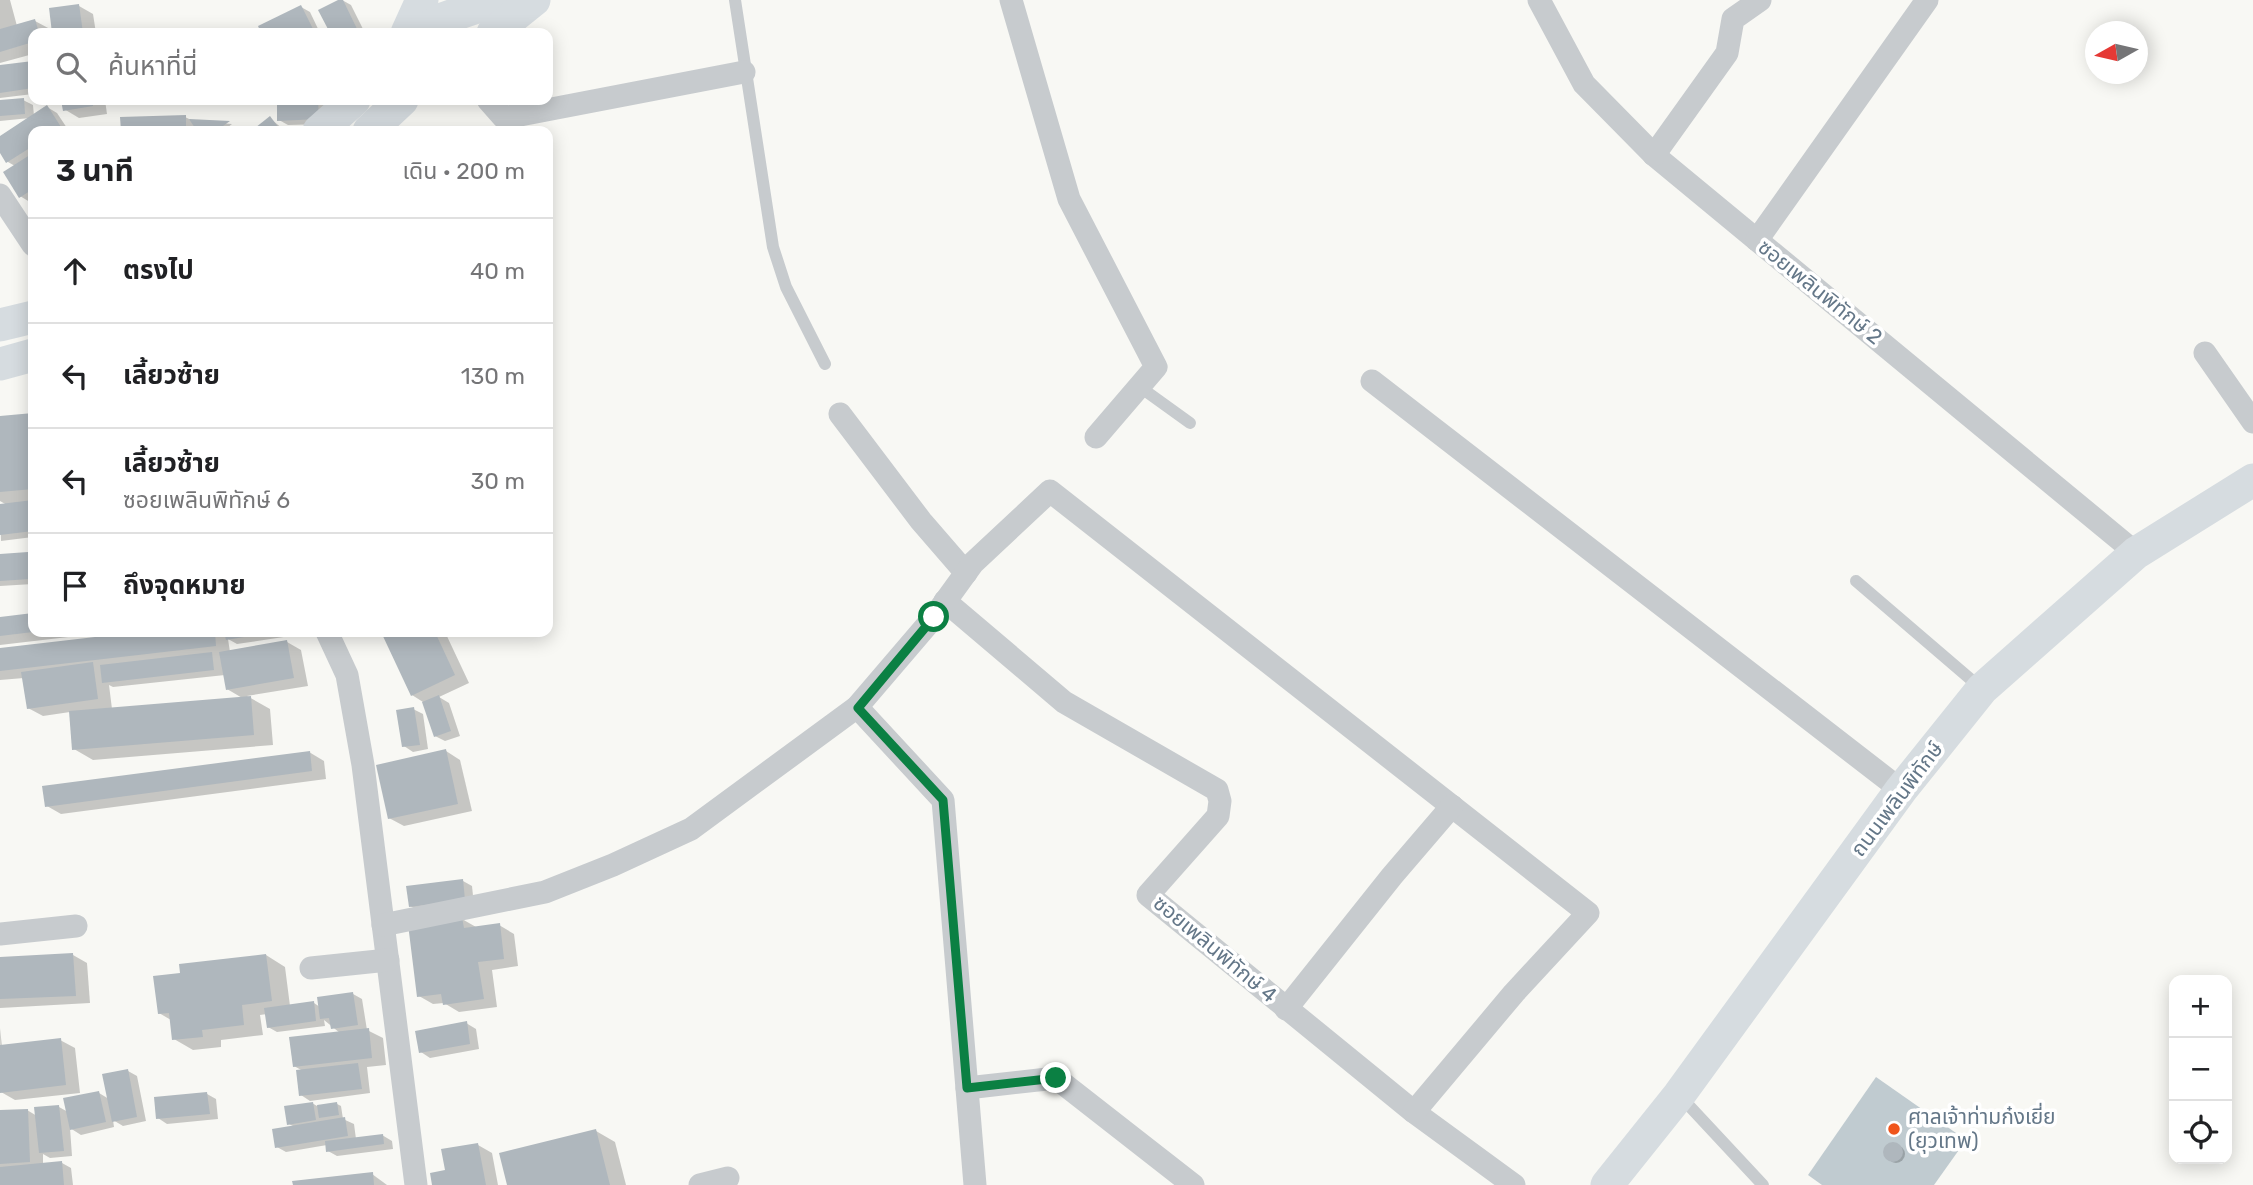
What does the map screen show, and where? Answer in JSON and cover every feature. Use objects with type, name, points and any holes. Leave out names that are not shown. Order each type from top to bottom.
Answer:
[{"type":"main road","points":[[416,28],[435,17],[498,0]]},
{"type":"main road","points":[[499,28],[534,0]]},
{"type":"main road","points":[[325,126],[348,105]]},
{"type":"main road","points":[[374,126],[397,105]]},
{"type":"main road","points":[[0,325],[28,318]]},
{"type":"main road","points":[[0,364],[28,356]]},
{"type":"main road","name":"ถนนเพลินพิทักษ์","points":[[1608,1185],[1679,1095],[1902,790],[1982,690],[2136,553],[2253,480]]},
{"type":"street","points":[[1011,0],[1069,200],[1156,367],[1096,438]]},
{"type":"street","name":"ซอยเพลินพิทักษ์ 2","points":[[1539,0],[1584,84],[1654,155],[2136,553]]},
{"type":"street","points":[[1654,155],[1727,53],[1733,19],[1760,0]]},
{"type":"street","points":[[1756,240],[1927,0]]},
{"type":"street","points":[[492,105],[503,117],[515,116],[744,72]]},
{"type":"street","points":[[0,195],[28,237]]},
{"type":"street","points":[[2205,353],[2253,422]]},
{"type":"street","points":[[1372,381],[1902,790]]},
{"type":"street","points":[[840,414],[921,521],[966,573]]},
{"type":"street","points":[[383,925],[545,892],[614,865],[691,829],[858,708],[966,573],[1050,491],[1588,913],[1514,993],[1415,1112]]},
{"type":"street","name":"ซอยเพลินพิทักษ์ 4","points":[[946,601],[1064,702],[1217,790],[1220,801],[1218,816],[1148,895],[1415,1112],[1514,1185]]},
{"type":"street","points":[[329,637],[347,675],[363,765],[416,1185]]},
{"type":"street","points":[[858,708],[943,800],[975,1185]]},
{"type":"street","points":[[1286,1009],[1392,876],[1452,806]]},
{"type":"street","points":[[0,934],[76,926]]},
{"type":"street","points":[[311,968],[388,960]]},
{"type":"street","points":[[967,1088],[1056,1078],[1193,1185]]},
{"type":"street","points":[[700,1185],[728,1178]]},
{"type":"lane","points":[[735,0],[773,247],[786,287],[825,364]]},
{"type":"lane","points":[[1140,387],[1190,422]]},
{"type":"lane","points":[[1856,582],[1982,690]]},
{"type":"lane","points":[[1679,1095],[1763,1185]]},
{"type":"shaded area","points":[[1876,1077],[1966,1140],[1934,1185],[1822,1185],[1808,1175]]},
{"type":"building","points":[[343,0],[357,28],[327,28],[318,10]]},
{"type":"building","points":[[79,4],[82,28],[51,28],[49,8]]},
{"type":"building","points":[[301,5],[312,28],[259,28],[258,26]]},
{"type":"building","points":[[35,19],[38,28],[28,28],[28,44],[0,52],[0,29]]},
{"type":"building","points":[[28,62],[28,89],[0,93],[0,65]]},
{"type":"building","points":[[24,98],[25,114],[0,116],[0,100]]},
{"type":"building","points":[[47,105],[60,126],[28,126],[28,149],[6,163],[0,153],[0,136]]},
{"type":"building","points":[[62,105],[93,105],[93,106],[63,111]]},
{"type":"building","points":[[277,105],[318,105],[319,119],[277,121]]},
{"type":"building","points":[[186,115],[186,126],[121,126],[120,117]]},
{"type":"building","points":[[270,116],[277,126],[257,126]]},
{"type":"building","points":[[189,119],[230,121],[223,126],[194,126]]},
{"type":"building","points":[[28,156],[28,192],[19,198],[3,172]]},
{"type":"building","points":[[28,413],[28,489],[0,492],[0,416]]},
{"type":"building","points":[[28,501],[28,532],[0,535],[0,504]]},
{"type":"building","points":[[28,552],[28,579],[0,581],[0,554]]},
{"type":"building","points":[[28,614],[28,633],[0,636],[0,617]]},
{"type":"building","points":[[95,637],[215,637],[216,646],[0,671],[0,648]]},
{"type":"building","points":[[383,637],[437,637],[455,675],[411,696]]},
{"type":"building","points":[[287,640],[294,678],[226,690],[219,652]]},
{"type":"building","points":[[212,652],[214,670],[102,683],[100,665]]},
{"type":"building","points":[[93,662],[98,699],[27,709],[21,672]]},
{"type":"building","points":[[439,695],[451,731],[434,737],[422,702]]},
{"type":"building","points":[[251,696],[254,735],[72,750],[69,711]]},
{"type":"building","points":[[414,707],[420,745],[402,747],[396,710]]},
{"type":"building","points":[[446,749],[458,804],[388,819],[376,765]]},
{"type":"building","points":[[310,751],[312,771],[45,807],[42,786]]},
{"type":"building","points":[[463,879],[465,900],[409,907],[406,886]]},
{"type":"building","points":[[462,917],[464,928],[500,923],[504,959],[478,962],[484,999],[443,1005],[441,994],[417,997],[408,924]]},
{"type":"building","points":[[73,953],[76,996],[0,999],[0,957]]},
{"type":"building","points":[[266,954],[272,1001],[242,1005],[244,1025],[202,1030],[203,1037],[172,1040],[169,1013],[158,1014],[153,976],[180,973],[179,964]]},
{"type":"building","points":[[353,992],[358,1025],[331,1029],[329,1018],[320,1019],[317,997]]},
{"type":"building","points":[[314,1001],[316,1021],[267,1028],[264,1008]]},
{"type":"building","points":[[467,1021],[470,1044],[419,1053],[415,1031]]},
{"type":"building","points":[[369,1028],[372,1058],[293,1067],[289,1037]]},
{"type":"building","points":[[61,1038],[66,1085],[0,1093],[0,1045]]},
{"type":"building","points":[[358,1063],[362,1089],[299,1096],[296,1070]]},
{"type":"building","points":[[128,1069],[137,1117],[112,1122],[102,1074]]},
{"type":"building","points":[[99,1091],[106,1122],[70,1130],[63,1098]]},
{"type":"building","points":[[207,1092],[210,1114],[156,1119],[154,1097]]},
{"type":"building","points":[[313,1102],[316,1120],[287,1125],[284,1106]]},
{"type":"building","points":[[337,1102],[339,1115],[319,1118],[317,1105]]},
{"type":"building","points":[[59,1105],[64,1151],[39,1153],[34,1107]]},
{"type":"building","points":[[28,1109],[30,1162],[0,1164],[0,1110]]},
{"type":"building","points":[[345,1117],[348,1136],[275,1148],[272,1129]]},
{"type":"building","points":[[596,1129],[610,1185],[507,1185],[499,1153]]},
{"type":"building","points":[[383,1134],[384,1144],[326,1152],[325,1141]]},
{"type":"building","points":[[1893,1142],[1900,1145],[1903,1152],[1900,1159],[1893,1162],[1886,1159],[1883,1152],[1886,1145]]},
{"type":"building","points":[[478,1143],[486,1185],[432,1185],[430,1173],[445,1170],[441,1149]]},
{"type":"building","points":[[62,1161],[64,1185],[0,1185],[0,1167]]},
{"type":"building","points":[[373,1172],[374,1185],[293,1185],[292,1181]]},
{"type":"place","name":"ศาลเจ้าท่ามก๋งเยี่ย (ยุวเทพ)","points":[[1894,1129]]},
{"type":"route","points":[[934,617],[858,708],[943,800],[967,1088],[1056,1078]]}]
